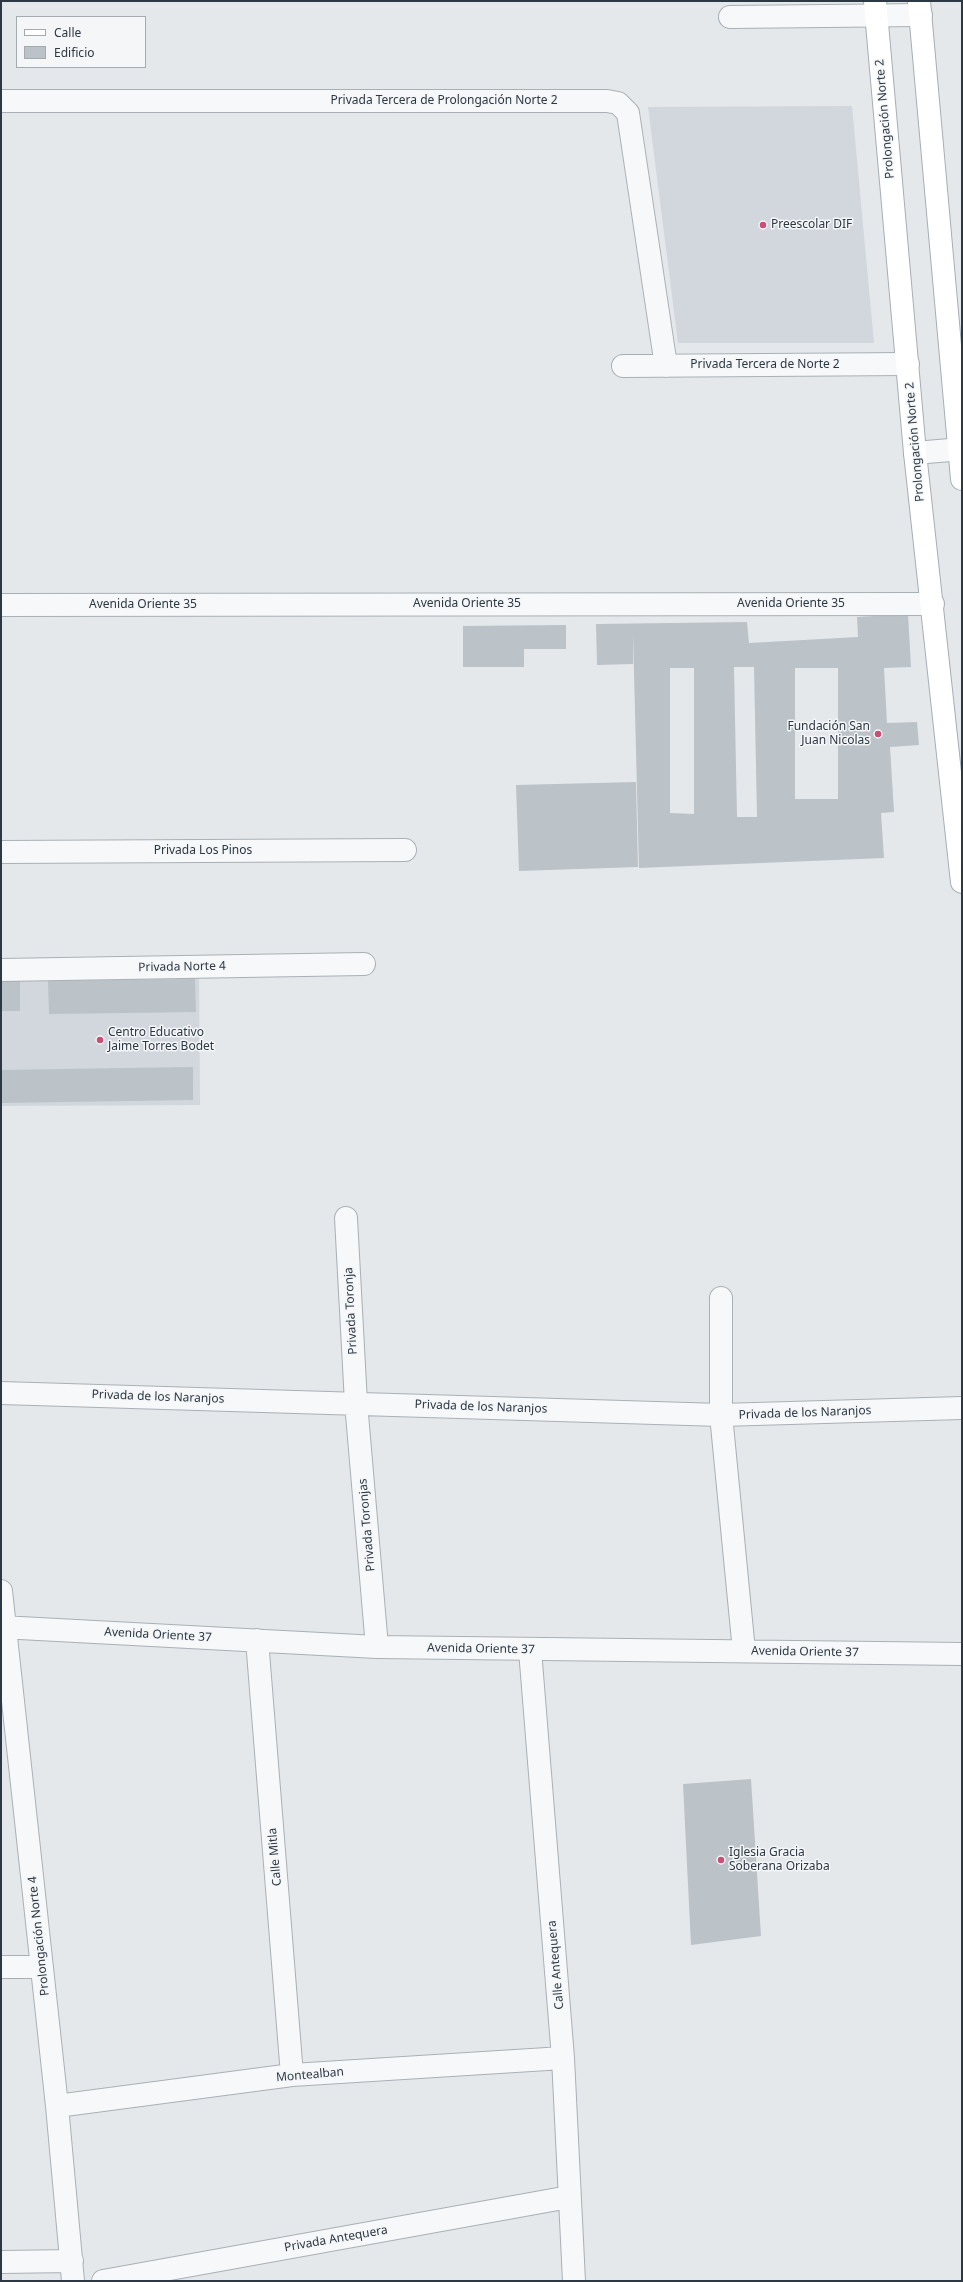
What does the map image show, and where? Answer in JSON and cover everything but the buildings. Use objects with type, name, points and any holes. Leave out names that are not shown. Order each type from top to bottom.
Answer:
[{"type":"main road","points":[[920,8],[962,478]]},
{"type":"main road","name":"Prolongación Norte 2","points":[[876,9],[915,453],[933,604],[962,882]]},
{"type":"street","points":[[730,17],[920,8]]},
{"type":"street","name":"Privada Tercera de Prolongación Norte 2","points":[[1,101],[606,101],[618,103],[628,113],[666,366]]},
{"type":"street","name":"Privada Tercera de Norte 2","points":[[622,366],[908,364]]},
{"type":"street","points":[[915,453],[960,449]]},
{"type":"street","name":"Avenida Oriente 35","points":[[1,605],[933,604]]},
{"type":"street","name":"Privada Los Pinos","points":[[1,852],[405,850]]},
{"type":"street","name":"Privada Norte 4","points":[[1,970],[364,964]]},
{"type":"street","name":"Privada Toronja","points":[[346,1218],[356,1403]]},
{"type":"street","points":[[721,1298],[722,1415],[744,1651]]},
{"type":"street","name":"Privada de los Naranjos","points":[[1,1393],[722,1415],[962,1408]]},
{"type":"street","name":"Privada Toronjas","points":[[356,1403],[378,1647]]},
{"type":"street","name":"Prolongación Norte 4","points":[[1,1590],[3,1627],[42,1967],[73,2271]]},
{"type":"street","name":"Avenida Oriente 37","points":[[3,1627],[378,1647],[962,1654]]},
{"type":"street","name":"Calle Mitla","points":[[257,1640],[292,2075]]},
{"type":"street","name":"Calle Antequera","points":[[530,1650],[564,2058],[574,2281]]},
{"type":"street","points":[[1,1967],[42,1967]]},
{"type":"street","name":"Montealban","points":[[57,2106],[292,2075],[564,2058]]},
{"type":"street","name":"Privada Antequera","points":[[103,2281],[569,2196]]},
{"type":"street","points":[[1,2262],[73,2271]]},
{"type":"shaded area","name":"Preescolar DIF","points":[[852,106],[874,343],[678,343],[648,107]]},
{"type":"shaded area","name":"Centro Educativo Jaime Torres Bodet","points":[[199,973],[200,1105],[1,1106],[1,974]]},
{"type":"place","name":"Preescolar DIF","points":[[763,225]]},
{"type":"place","name":"Fundación San Juan Nicolas","points":[[878,734]]},
{"type":"place","name":"Centro Educativo Jaime Torres Bodet","points":[[100,1040]]},
{"type":"place","name":"Iglesia Gracia Soberana Orizaba","points":[[721,1860]]}]
